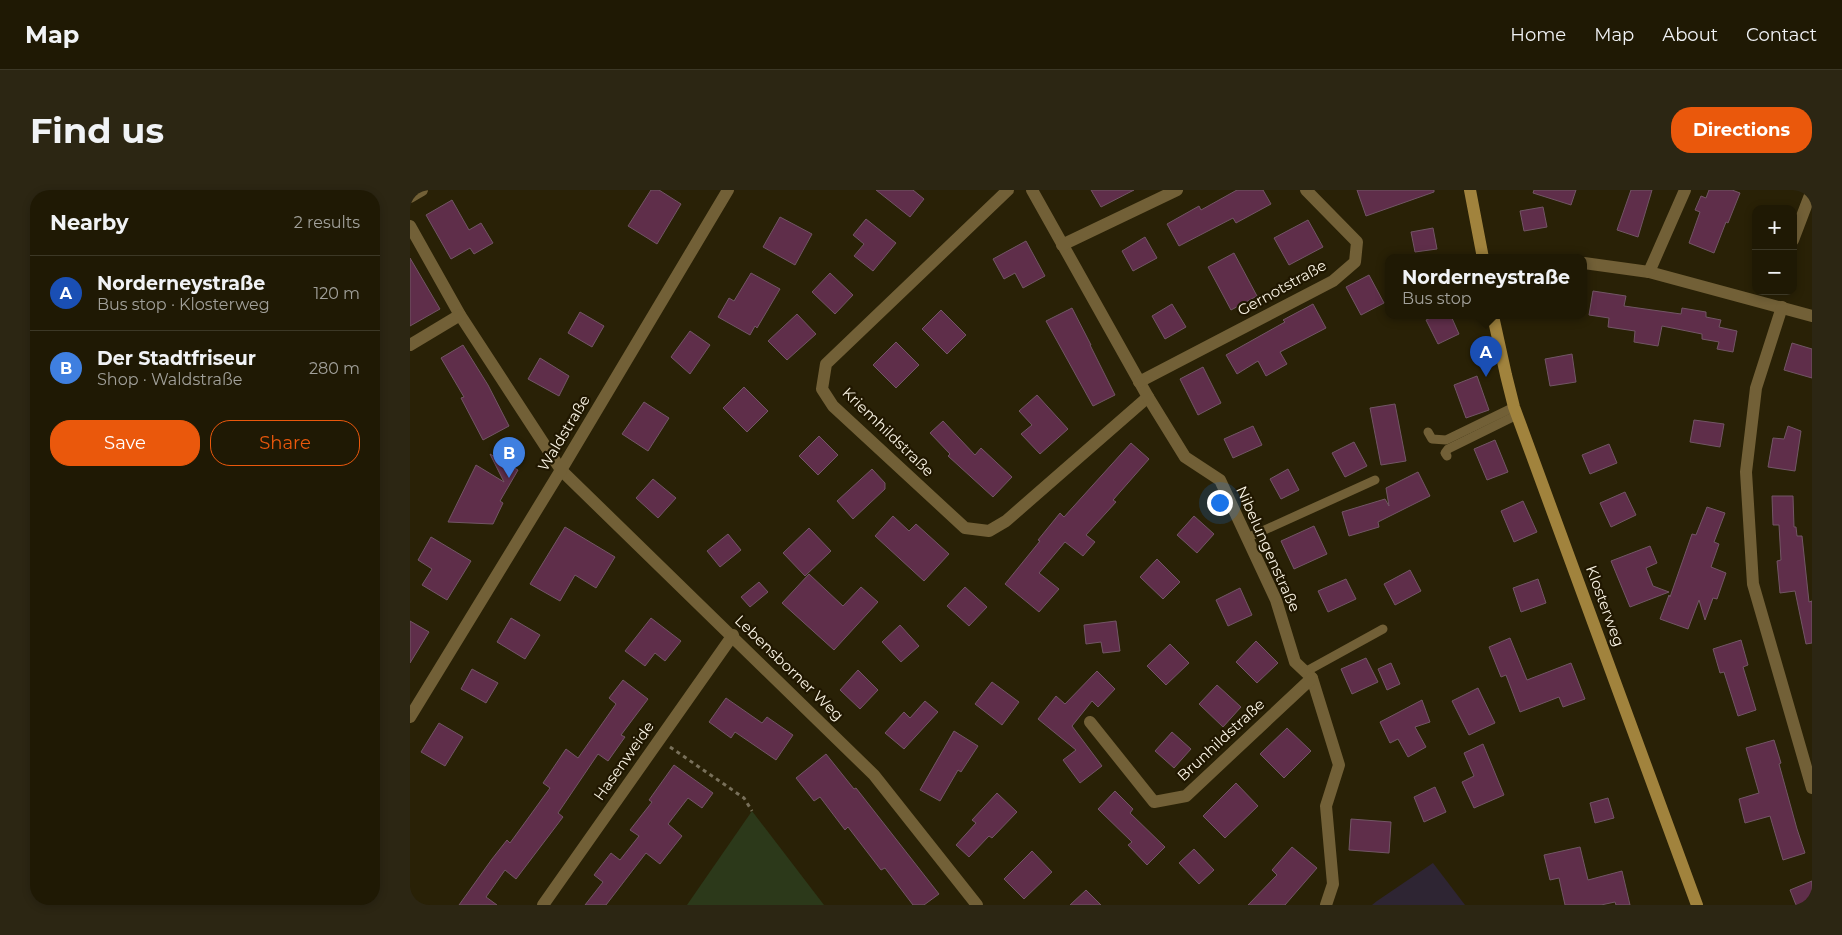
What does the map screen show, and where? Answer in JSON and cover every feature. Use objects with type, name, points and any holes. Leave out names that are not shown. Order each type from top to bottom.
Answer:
[{"type":"street","points":[[410,197],[422,190]]},
{"type":"street","name":"Waldstraße","points":[[410,717],[561,470],[728,190]]},
{"type":"street","name":"Kriemhildstraße","points":[[1008,190],[826,364],[822,389],[833,406],[965,528],[989,531],[1006,521],[1148,397]]},
{"type":"street","name":"Nibelungenstraße","points":[[1032,190],[1139,382],[1185,456],[1220,480],[1276,600],[1295,662],[1308,675],[1339,765],[1326,806],[1333,884],[1326,905]]},
{"type":"street","points":[[1062,245],[1177,190]]},
{"type":"street","name":"Gernotstraße","points":[[1139,382],[1333,281],[1355,262],[1357,242],[1306,190]]},
{"type":"street","points":[[1470,190],[1482,254]]},
{"type":"street","points":[[1649,272],[1685,190]]},
{"type":"street","points":[[1797,229],[1812,190]]},
{"type":"street","name":"Lebensborner Weg","points":[[410,226],[460,315],[561,470],[733,635],[874,775],[977,905]]},
{"type":"street","points":[[1587,263],[1649,272],[1812,316]]},
{"type":"street","points":[[1775,295],[1776,306],[1756,388],[1746,472],[1753,584],[1812,788]]},
{"type":"street","points":[[410,345],[460,315]]},
{"type":"street","name":"Klosterweg","points":[[1494,319],[1516,411],[1697,905]]},
{"type":"street","name":"Hasenweide","points":[[543,905],[733,635]]},
{"type":"street","name":"Brunhildstraße","points":[[1090,722],[1154,802],[1186,796],[1308,675]]},
{"type":"lane","points":[[1428,432],[1432,439],[1446,440],[1516,411]]},
{"type":"lane","points":[[1447,456],[1445,452],[1448,449],[1516,411]]},
{"type":"lane","points":[[1247,538],[1375,480]]},
{"type":"lane","points":[[1308,675],[1383,629]]},
{"type":"path","points":[[660,739],[744,798],[752,811]]},
{"type":"shaded area","points":[[1433,863],[1465,905],[1372,905],[1377,901]]},
{"type":"green space","points":[[752,811],[824,905],[687,905]]},
{"type":"building","points":[[651,190],[659,190],[681,204],[657,244],[628,226]]},
{"type":"building","points":[[876,190],[913,190],[924,199],[910,217]]},
{"type":"building","points":[[1091,190],[1134,190],[1101,207]]},
{"type":"building","points":[[1237,190],[1263,190],[1271,204],[1236,223],[1233,218],[1179,246],[1167,224],[1199,206],[1201,210]]},
{"type":"building","points":[[1357,190],[1434,190],[1434,192],[1366,216]]},
{"type":"building","points":[[1534,190],[1576,190],[1571,205],[1533,193]]},
{"type":"building","points":[[1631,190],[1652,190],[1638,237],[1617,230]]},
{"type":"building","points":[[1709,190],[1732,190],[1740,193],[1714,253],[1689,243],[1700,212],[1695,210],[1701,196],[1706,198]]},
{"type":"building","points":[[452,200],[469,230],[481,223],[493,243],[474,254],[470,248],[451,259],[426,215]]},
{"type":"building","points":[[1543,207],[1547,227],[1524,231],[1520,211]]},
{"type":"building","points":[[780,217],[812,234],[795,265],[763,247]]},
{"type":"building","points":[[866,219],[896,243],[873,271],[854,256],[864,244],[853,235]]},
{"type":"building","points":[[1308,220],[1323,247],[1289,265],[1274,238]]},
{"type":"building","points":[[1433,228],[1437,249],[1415,252],[1411,232]]},
{"type":"building","points":[[1145,237],[1157,258],[1133,271],[1122,251]]},
{"type":"building","points":[[1026,241],[1045,276],[1023,288],[1015,273],[1004,279],[993,259]]},
{"type":"building","points":[[1234,253],[1257,296],[1231,310],[1208,267]]},
{"type":"building","points":[[410,258],[440,309],[410,326]]},
{"type":"building","points":[[751,273],[780,289],[757,328],[755,326],[750,335],[718,317],[729,298],[734,301]]},
{"type":"building","points":[[830,273],[853,295],[835,314],[812,292]]},
{"type":"building","points":[[1369,275],[1384,303],[1361,315],[1346,287]]},
{"type":"building","points":[[1593,291],[1626,296],[1624,306],[1681,314],[1682,308],[1706,312],[1706,317],[1721,320],[1719,327],[1737,331],[1733,352],[1717,349],[1719,342],[1702,339],[1702,334],[1662,326],[1658,346],[1634,342],[1635,331],[1608,327],[1609,318],[1589,315]]},
{"type":"building","points":[[1172,304],[1186,327],[1165,339],[1152,316]]},
{"type":"building","points":[[1313,304],[1326,328],[1280,352],[1287,364],[1266,376],[1258,361],[1237,374],[1226,355]]},
{"type":"building","points":[[1072,308],[1115,395],[1093,406],[1046,321]]},
{"type":"building","points":[[941,310],[966,335],[947,354],[922,329]]},
{"type":"building","points":[[580,312],[604,326],[592,347],[568,333]]},
{"type":"building","points":[[797,314],[816,334],[787,360],[768,341]]},
{"type":"building","points":[[1452,319],[1459,334],[1438,344],[1426,320]]},
{"type":"building","points":[[690,331],[710,345],[690,374],[671,357]]},
{"type":"building","points":[[896,342],[919,365],[896,388],[873,365]]},
{"type":"building","points":[[1792,343],[1812,349],[1812,378],[1784,370]]},
{"type":"building","points":[[463,345],[488,385],[509,426],[483,440],[461,398],[464,397],[441,358]]},
{"type":"building","points":[[1572,354],[1576,382],[1550,386],[1545,359]]},
{"type":"building","points":[[540,358],[569,376],[559,396],[528,379]]},
{"type":"building","points":[[1203,367],[1221,403],[1198,415],[1180,379]]},
{"type":"building","points":[[1477,376],[1489,410],[1466,418],[1454,385]]},
{"type":"building","points":[[744,387],[768,411],[747,432],[723,408]]},
{"type":"building","points":[[1037,395],[1068,429],[1040,454],[1021,434],[1032,425],[1019,411]]},
{"type":"building","points":[[644,402],[669,418],[648,451],[622,434]]},
{"type":"building","points":[[1395,404],[1406,461],[1381,465],[1370,408]]},
{"type":"building","points":[[1694,420],[1724,424],[1720,447],[1690,442]]},
{"type":"building","points":[[943,421],[975,455],[981,448],[1012,477],[993,497],[948,456],[950,454],[930,433]]},
{"type":"building","points":[[1253,426],[1262,445],[1233,458],[1224,439]]},
{"type":"building","points":[[1788,426],[1801,431],[1795,471],[1768,467],[1773,438],[1784,439]]},
{"type":"building","points":[[819,436],[838,455],[818,475],[799,456]]},
{"type":"building","points":[[1495,440],[1508,472],[1487,480],[1474,449]]},
{"type":"building","points":[[1354,442],[1367,466],[1345,477],[1332,453]]},
{"type":"building","points":[[1131,443],[1149,459],[1113,500],[1116,502],[1086,535],[1095,542],[1083,556],[1065,542],[1039,573],[1059,589],[1039,612],[1005,584],[1060,513],[1064,517]]},
{"type":"building","points":[[1609,444],[1617,463],[1590,474],[1582,455]]},
{"type":"building","points":[[490,454],[518,470],[500,501],[503,503],[493,524],[448,522],[476,465],[504,482]]},
{"type":"building","points":[[872,469],[885,483],[885,489],[853,519],[837,501]]},
{"type":"building","points":[[1288,469],[1299,490],[1281,499],[1270,479]]},
{"type":"building","points":[[1418,472],[1430,496],[1378,522],[1379,527],[1349,536],[1342,512],[1385,499],[1389,506],[1386,488]]},
{"type":"building","points":[[653,479],[676,498],[658,518],[636,498]]},
{"type":"building","points":[[1625,492],[1636,515],[1611,527],[1600,503]]},
{"type":"building","points":[[1772,496],[1793,496],[1794,527],[1796,527],[1797,536],[1802,536],[1809,602],[1812,601],[1812,643],[1806,644],[1795,591],[1780,593],[1777,561],[1781,560],[1779,525],[1773,525]]},
{"type":"building","points":[[1523,501],[1537,532],[1514,542],[1501,511]]},
{"type":"building","points":[[1707,507],[1725,513],[1714,542],[1719,544],[1711,567],[1726,573],[1717,599],[1713,598],[1705,620],[1699,600],[1688,629],[1660,619],[1669,595],[1670,597],[1692,534],[1696,535]]},
{"type":"building","points":[[893,516],[909,531],[916,524],[949,554],[924,581],[875,536]]},
{"type":"building","points":[[1194,516],[1214,534],[1197,553],[1177,535]]},
{"type":"building","points":[[1314,526],[1327,554],[1294,569],[1281,541]]},
{"type":"building","points":[[565,527],[615,557],[596,588],[575,575],[560,601],[530,584]]},
{"type":"building","points":[[809,528],[831,551],[805,576],[783,553]]},
{"type":"building","points":[[728,534],[741,550],[720,567],[707,551]]},
{"type":"building","points":[[431,537],[471,561],[447,600],[422,585],[432,569],[418,560]]},
{"type":"building","points":[[1650,546],[1657,563],[1646,568],[1653,586],[1669,592],[1630,607],[1611,561]]},
{"type":"building","points":[[1157,559],[1180,582],[1163,599],[1140,577]]},
{"type":"building","points":[[1410,570],[1421,591],[1395,605],[1384,584]]},
{"type":"building","points":[[809,574],[843,606],[861,587],[878,602],[834,650],[782,603]]},
{"type":"building","points":[[1346,579],[1356,599],[1328,612],[1318,591]]},
{"type":"building","points":[[1538,579],[1546,603],[1521,612],[1513,588]]},
{"type":"building","points":[[759,582],[768,592],[750,607],[741,597]]},
{"type":"building","points":[[965,587],[987,607],[969,626],[947,606]]},
{"type":"building","points":[[1240,588],[1252,615],[1228,626],[1216,600]]},
{"type":"building","points":[[511,618],[540,635],[525,659],[497,642]]},
{"type":"building","points":[[651,618],[681,641],[665,661],[655,653],[645,666],[625,651]]},
{"type":"building","points":[[410,621],[429,632],[410,663]]},
{"type":"building","points":[[1116,621],[1120,651],[1103,653],[1101,642],[1086,644],[1084,625]]},
{"type":"building","points":[[900,625],[919,646],[901,662],[882,642]]},
{"type":"building","points":[[1510,638],[1527,680],[1571,663],[1585,699],[1563,707],[1559,697],[1520,712],[1506,675],[1501,677],[1489,647]]},
{"type":"building","points":[[1741,640],[1748,665],[1743,667],[1756,710],[1738,716],[1724,672],[1720,673],[1713,649]]},
{"type":"building","points":[[1256,641],[1278,663],[1257,683],[1236,662]]},
{"type":"building","points":[[1170,644],[1189,663],[1166,685],[1147,666]]},
{"type":"building","points":[[1366,658],[1378,682],[1352,694],[1341,669]]},
{"type":"building","points":[[1391,663],[1400,684],[1387,690],[1378,669]]},
{"type":"building","points":[[472,669],[498,683],[486,703],[461,689]]},
{"type":"building","points":[[858,670],[878,690],[860,709],[840,690]]},
{"type":"building","points":[[1097,671],[1115,689],[1098,707],[1092,701],[1072,726],[1102,766],[1080,783],[1063,760],[1076,750],[1038,719],[1056,696],[1065,704]]},
{"type":"building","points":[[623,680],[648,699],[621,735],[625,737],[608,761],[598,754],[558,813],[563,817],[516,879],[505,870],[486,897],[497,905],[459,905],[507,840],[510,843],[550,788],[543,783],[566,749],[578,758],[616,704],[609,698]]},
{"type":"building","points":[[992,682],[1019,702],[1002,725],[975,704]]},
{"type":"building","points":[[1217,685],[1241,707],[1223,727],[1199,704]]},
{"type":"building","points":[[1478,688],[1495,723],[1469,735],[1452,701]]},
{"type":"building","points":[[726,698],[762,723],[767,717],[793,735],[776,760],[735,732],[731,738],[709,722]]},
{"type":"building","points":[[1422,700],[1430,722],[1415,727],[1426,747],[1408,757],[1398,739],[1390,743],[1380,722]]},
{"type":"building","points":[[925,701],[938,712],[904,749],[885,733],[904,712],[910,718]]},
{"type":"building","points":[[439,723],[463,737],[445,766],[421,752]]},
{"type":"building","points":[[1287,728],[1311,751],[1284,778],[1260,754]]},
{"type":"building","points":[[954,731],[978,746],[961,772],[958,770],[940,801],[920,790]]},
{"type":"building","points":[[1172,732],[1191,749],[1174,768],[1155,751]]},
{"type":"building","points":[[1774,740],[1781,763],[1779,764],[1805,853],[1783,860],[1770,816],[1745,823],[1739,799],[1759,793],[1746,748]]},
{"type":"building","points":[[1483,744],[1504,795],[1474,808],[1462,782],[1474,776],[1464,753]]},
{"type":"building","points":[[826,754],[854,789],[856,788],[939,894],[924,905],[913,905],[885,868],[881,870],[848,827],[845,830],[820,797],[814,801],[796,778]]},
{"type":"building","points":[[674,765],[713,793],[702,808],[688,798],[668,824],[682,836],[660,864],[646,853],[606,905],[585,905],[603,882],[594,875],[611,853],[620,860],[639,836],[630,830],[652,802],[649,800]]},
{"type":"building","points":[[1236,783],[1258,806],[1225,838],[1203,816]]},
{"type":"building","points":[[1435,787],[1446,812],[1424,822],[1414,797]]},
{"type":"building","points":[[1115,791],[1133,809],[1130,813],[1165,847],[1147,865],[1128,845],[1132,842],[1098,809]]},
{"type":"building","points":[[997,793],[1017,812],[992,838],[989,836],[969,857],[956,845],[976,823],[972,820]]},
{"type":"building","points":[[1608,798],[1614,818],[1595,823],[1590,803]]},
{"type":"building","points":[[1351,819],[1391,822],[1389,853],[1349,850]]},
{"type":"building","points":[[1292,847],[1317,868],[1285,905],[1248,905],[1277,875],[1272,870]]},
{"type":"building","points":[[1580,847],[1588,880],[1622,871],[1630,905],[1616,905],[1615,902],[1601,905],[1565,905],[1559,878],[1550,880],[1544,855]]},
{"type":"building","points":[[1194,849],[1214,870],[1199,884],[1179,863]]},
{"type":"building","points":[[1032,851],[1052,872],[1024,899],[1004,879]]},
{"type":"building","points":[[1812,881],[1812,905],[1796,905],[1790,890]]},
{"type":"building","points":[[1086,890],[1101,905],[1070,905]]},
{"type":"place","name":"Norderneystraße","points":[[1486,377]]},
{"type":"place","name":"Der Stadtfriseur","points":[[509,478]]}]
